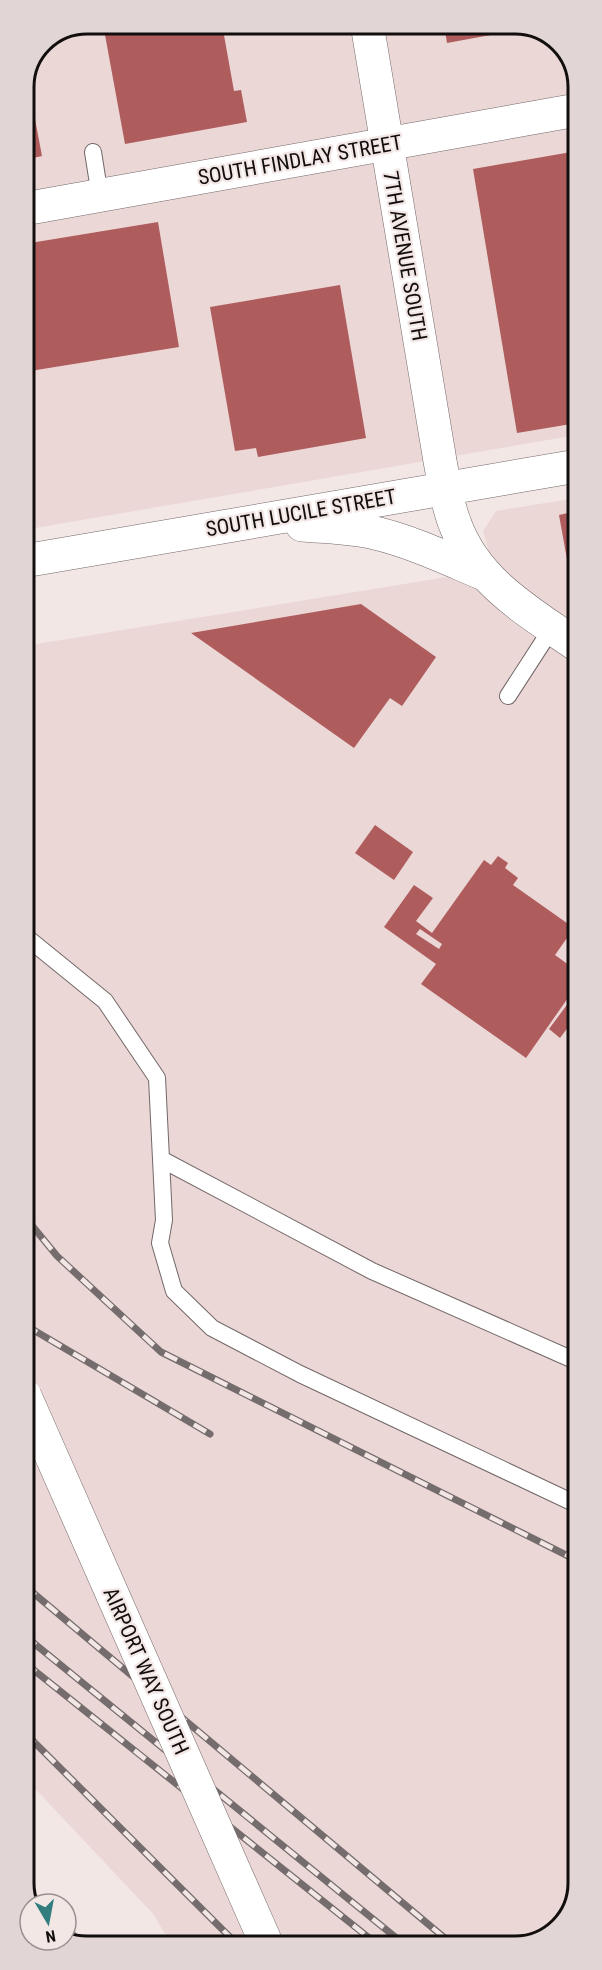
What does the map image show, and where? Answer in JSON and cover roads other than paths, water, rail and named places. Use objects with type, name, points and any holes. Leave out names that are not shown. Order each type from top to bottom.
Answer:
[{"type":"street","name":"7TH AVENUE SOUTH","points":[[368,35],[445,488],[454,524],[466,548],[484,573]]},
{"type":"street","name":"SOUTH FINDLAY STREET","points":[[34,207],[567,112]]},
{"type":"street","name":"SOUTH LUCILE STREET","points":[[34,559],[567,468]]},
{"type":"street","points":[[231,525],[342,527],[375,533],[408,543],[484,573],[513,602],[565,637]]},
{"type":"street","name":"AIRPORT WAY SOUTH","points":[[34,1416],[263,1935]]},
{"type":"lane","points":[[93,152],[100,196]]},
{"type":"lane","points":[[508,696],[565,637]]},
{"type":"lane","points":[[34,943],[105,1001],[157,1078],[164,1220],[160,1243],[174,1291],[212,1328],[300,1374],[567,1500]]},
{"type":"lane","points":[[161,1159],[372,1271],[567,1357]]},
{"type":"railway","points":[[34,1228],[57,1256],[161,1352],[567,1555]]},
{"type":"railway","points":[[34,1330],[210,1434]]},
{"type":"railway","points":[[34,1594],[442,1936]]},
{"type":"railway","points":[[34,1643],[394,1936]]},
{"type":"railway","points":[[34,1670],[366,1936]]},
{"type":"railway","points":[[34,1742],[228,1935]]}]
